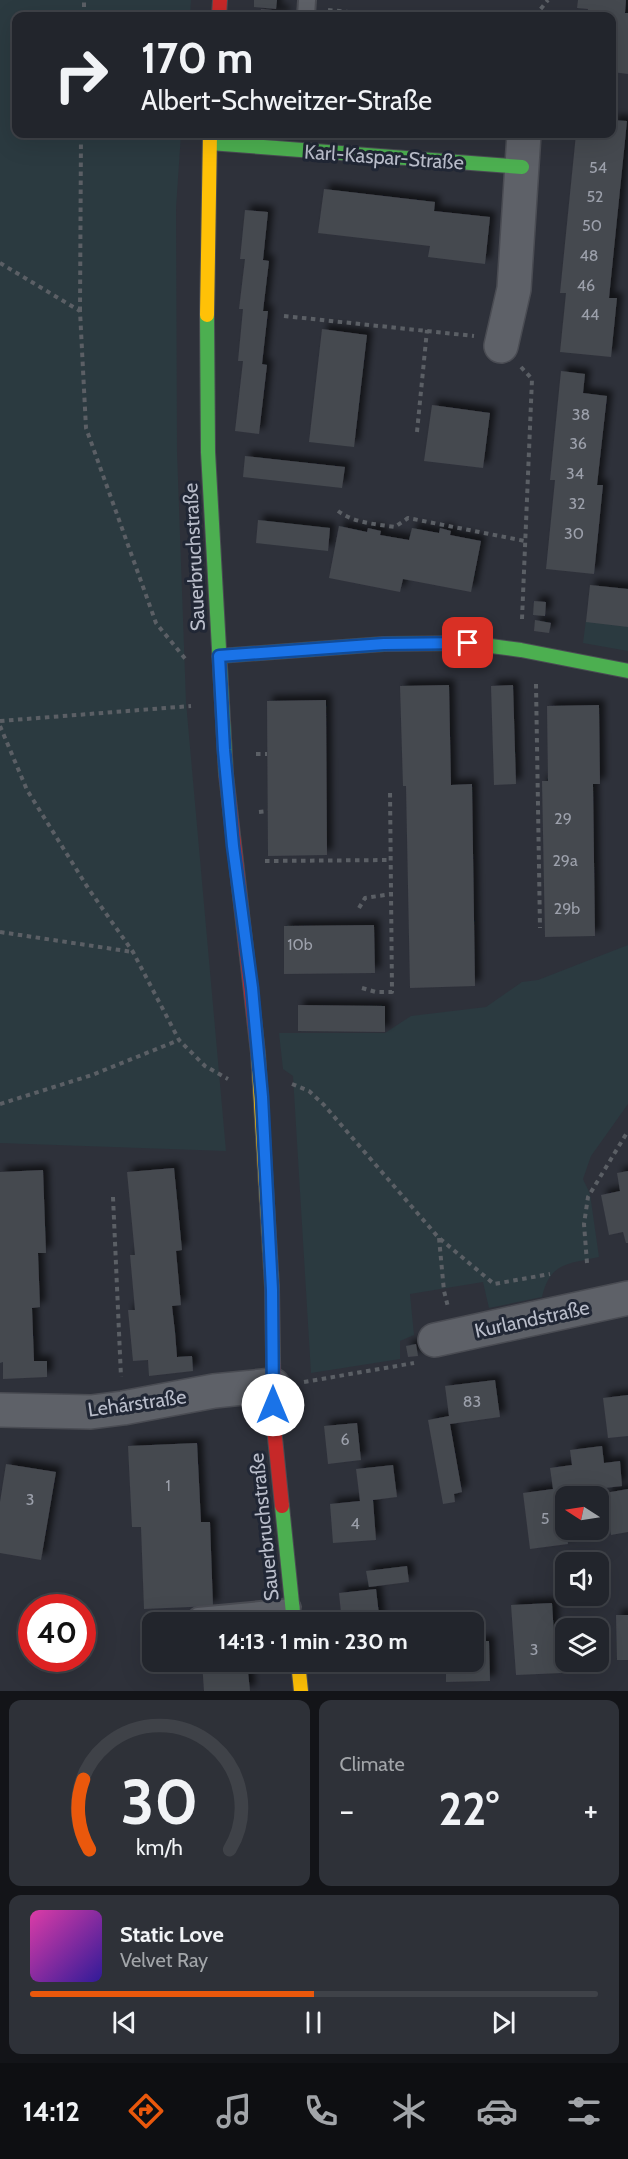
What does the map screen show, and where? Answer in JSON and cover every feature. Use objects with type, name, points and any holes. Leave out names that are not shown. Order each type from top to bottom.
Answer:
[{"type":"street","name":"Karl-Kaspar-Straße","points":[[210,138],[293,142],[522,167]]},
{"type":"street","name":"Sauerbruchstraße","points":[[210,138],[207,254],[208,452],[219,656],[233,846],[254,999],[262,1097],[272,1290],[276,1448],[293,1612]]},
{"type":"street","points":[[501,346],[514,289],[524,138]]},
{"type":"street","points":[[219,656],[384,644],[468,643],[520,650],[628,671]]},
{"type":"street","name":"Kurlandstraße","points":[[445,1338],[628,1298]]},
{"type":"street","name":"Lehárstraße","points":[[0,1410],[61,1412],[123,1408],[214,1391],[273,1385]]},
{"type":"street","points":[[299,1672],[301,1691]]},
{"type":"path","points":[[538,12],[548,0]]},
{"type":"path","points":[[306,8],[348,12]]},
{"type":"path","points":[[81,138],[80,311],[86,428],[156,623],[193,668]]},
{"type":"path","points":[[0,264],[80,311]]},
{"type":"path","points":[[284,316],[473,335],[501,346],[532,379],[520,650]]},
{"type":"path","points":[[417,432],[427,330]]},
{"type":"path","points":[[338,511],[348,519],[376,524],[395,527],[408,518],[525,541]]},
{"type":"path","points":[[536,675],[540,928]]},
{"type":"path","points":[[0,721],[222,703]]},
{"type":"path","points":[[0,726],[27,790],[88,888],[133,952],[179,1040],[205,1066],[262,1097]]},
{"type":"path","points":[[362,988],[376,992],[392,992],[390,790]]},
{"type":"path","points":[[256,861],[390,860]]},
{"type":"path","points":[[359,908],[365,898],[391,894]]},
{"type":"path","points":[[0,932],[133,952]]},
{"type":"path","points":[[0,1104],[92,1075],[179,1040]]},
{"type":"path","points":[[292,1084],[309,1091],[324,1105],[438,1237],[494,1284],[550,1274]]},
{"type":"path","points":[[587,1263],[584,1224],[588,1197],[628,1131]]},
{"type":"path","points":[[113,1197],[123,1408]]},
{"type":"path","points":[[273,1385],[288,1385],[409,1365],[420,1360],[445,1338],[444,1291],[438,1237]]},
{"type":"shaded area","points":[[0,0],[191,0],[190,12],[12,12],[12,138],[181,138],[176,208],[177,452],[186,702],[226,1151],[0,1143]]},
{"type":"shaded area","points":[[586,620],[628,625],[628,651],[583,643]]},
{"type":"shaded area","points":[[628,945],[628,1104],[591,1156],[583,1179],[590,1194],[599,1257],[562,1266],[550,1277],[542,1297],[489,1308],[483,1282],[410,1294],[414,1335],[400,1341],[400,1359],[311,1373],[293,1076],[283,1069],[279,1033],[385,1033],[411,1016],[486,1007],[522,982],[538,980]]},
{"type":"building","points":[[254,0],[277,0],[276,9],[254,7]]},
{"type":"building","points":[[578,0],[626,0],[628,74],[616,72],[616,12],[588,12],[588,9],[577,8]]},
{"type":"building","points":[[261,9],[284,11],[284,12],[261,12]]},
{"type":"building","points":[[616,120],[627,121],[609,298],[617,298],[611,357],[560,352],[566,293],[560,293],[576,138],[616,138]]},
{"type":"building","points":[[324,189],[435,202],[434,211],[490,217],[485,264],[428,257],[430,246],[318,233]]},
{"type":"building","points":[[245,210],[268,212],[263,260],[269,261],[263,311],[268,311],[262,364],[267,365],[259,434],[235,431],[243,361],[238,361],[243,309],[239,309],[245,259],[240,259]]},
{"type":"building","points":[[322,329],[367,335],[354,447],[309,442]]},
{"type":"building","points":[[561,371],[585,374],[583,393],[607,396],[597,485],[603,485],[594,574],[546,569],[555,480],[550,480]]},
{"type":"building","points":[[432,405],[490,413],[483,468],[424,461]]},
{"type":"building","points":[[245,456],[345,467],[342,488],[243,477]]},
{"type":"building","points":[[258,520],[330,528],[328,551],[256,543]]},
{"type":"building","points":[[339,526],[367,532],[368,528],[381,531],[380,535],[409,540],[412,528],[439,533],[440,528],[451,531],[450,535],[481,541],[471,592],[403,579],[400,592],[329,578]]},
{"type":"building","points":[[590,585],[628,589],[628,627],[586,622]]},
{"type":"building","points":[[534,601],[546,602],[545,616],[533,615]]},
{"type":"building","points":[[535,620],[551,623],[549,633],[534,631]]},
{"type":"building","points":[[449,685],[451,785],[472,784],[475,986],[410,988],[406,786],[403,786],[400,686]]},
{"type":"building","points":[[513,685],[516,784],[494,785],[491,686]]},
{"type":"building","points":[[326,700],[327,855],[268,856],[267,701]]},
{"type":"building","points":[[599,705],[600,784],[593,784],[595,936],[545,937],[542,781],[548,781],[547,706]]},
{"type":"building","points":[[374,925],[375,973],[284,974],[284,926]]},
{"type":"building","points":[[298,1005],[385,1006],[385,1032],[298,1031]]},
{"type":"building","points":[[174,1168],[182,1250],[176,1251],[181,1305],[172,1306],[177,1357],[192,1356],[193,1371],[149,1376],[148,1360],[133,1361],[128,1310],[135,1310],[130,1255],[135,1255],[127,1172]]},
{"type":"building","points":[[43,1170],[46,1253],[38,1253],[40,1307],[32,1308],[34,1361],[47,1361],[47,1377],[3,1379],[3,1362],[0,1363],[0,1172]]},
{"type":"building","points":[[628,1171],[628,1243],[626,1243],[623,1232],[609,1235],[601,1195],[620,1191],[617,1173]]},
{"type":"building","points":[[416,1344],[418,1356],[408,1357],[406,1346]]},
{"type":"building","points":[[495,1380],[500,1417],[450,1424],[462,1492],[454,1494],[455,1502],[443,1504],[428,1420],[449,1416],[445,1386]]},
{"type":"building","points":[[628,1395],[628,1436],[608,1438],[603,1398]]},
{"type":"building","points":[[357,1423],[361,1460],[328,1464],[324,1426]]},
{"type":"building","points":[[197,1443],[201,1522],[210,1522],[213,1606],[144,1609],[141,1527],[132,1527],[128,1446]]},
{"type":"building","points":[[602,1446],[604,1463],[620,1461],[622,1486],[555,1486],[555,1540],[568,1540],[568,1544],[530,1549],[523,1493],[553,1489],[550,1468],[572,1465],[570,1450]]},
{"type":"building","points":[[6,1464],[56,1472],[41,1560],[0,1553],[0,1502]]},
{"type":"building","points":[[393,1465],[397,1497],[373,1500],[376,1540],[333,1543],[330,1504],[360,1501],[356,1469]]},
{"type":"building","points":[[628,1489],[628,1532],[611,1535],[609,1492]]},
{"type":"building","points":[[407,1566],[409,1582],[369,1587],[366,1571]]},
{"type":"building","points":[[376,1589],[379,1612],[341,1612],[339,1593]]},
{"type":"building","points":[[552,1603],[555,1672],[562,1673],[516,1675],[511,1605]]},
{"type":"building","points":[[616,1615],[628,1615],[628,1660],[617,1660]]},
{"type":"building","points":[[484,1641],[489,1641],[490,1681],[446,1682],[446,1672],[484,1672]]},
{"type":"building","points":[[203,1672],[248,1672],[250,1691],[204,1691]]},
{"type":"traffic: fast","points":[[210,143],[522,167]]},
{"type":"traffic: fast","points":[[207,315],[208,452],[226,774]]},
{"type":"traffic: fast","points":[[219,656],[384,644],[468,643],[521,650],[628,671]]},
{"type":"traffic: fast","points":[[282,1506],[293,1612]]},
{"type":"traffic: slow","points":[[207,315],[210,138]]},
{"type":"traffic: slow","points":[[258,1053],[272,1287]]},
{"type":"traffic: slow","points":[[299,1672],[301,1691]]},
{"type":"traffic: jam","points":[[219,12],[220,0]]},
{"type":"traffic: jam","points":[[226,774],[258,1053]]},
{"type":"traffic: jam","points":[[272,1287],[274,1428],[282,1506]]},
{"type":"route","points":[[273,1405],[272,1290],[262,1097],[257,1030],[233,846],[224,750],[219,656],[384,644],[468,643]]}]
